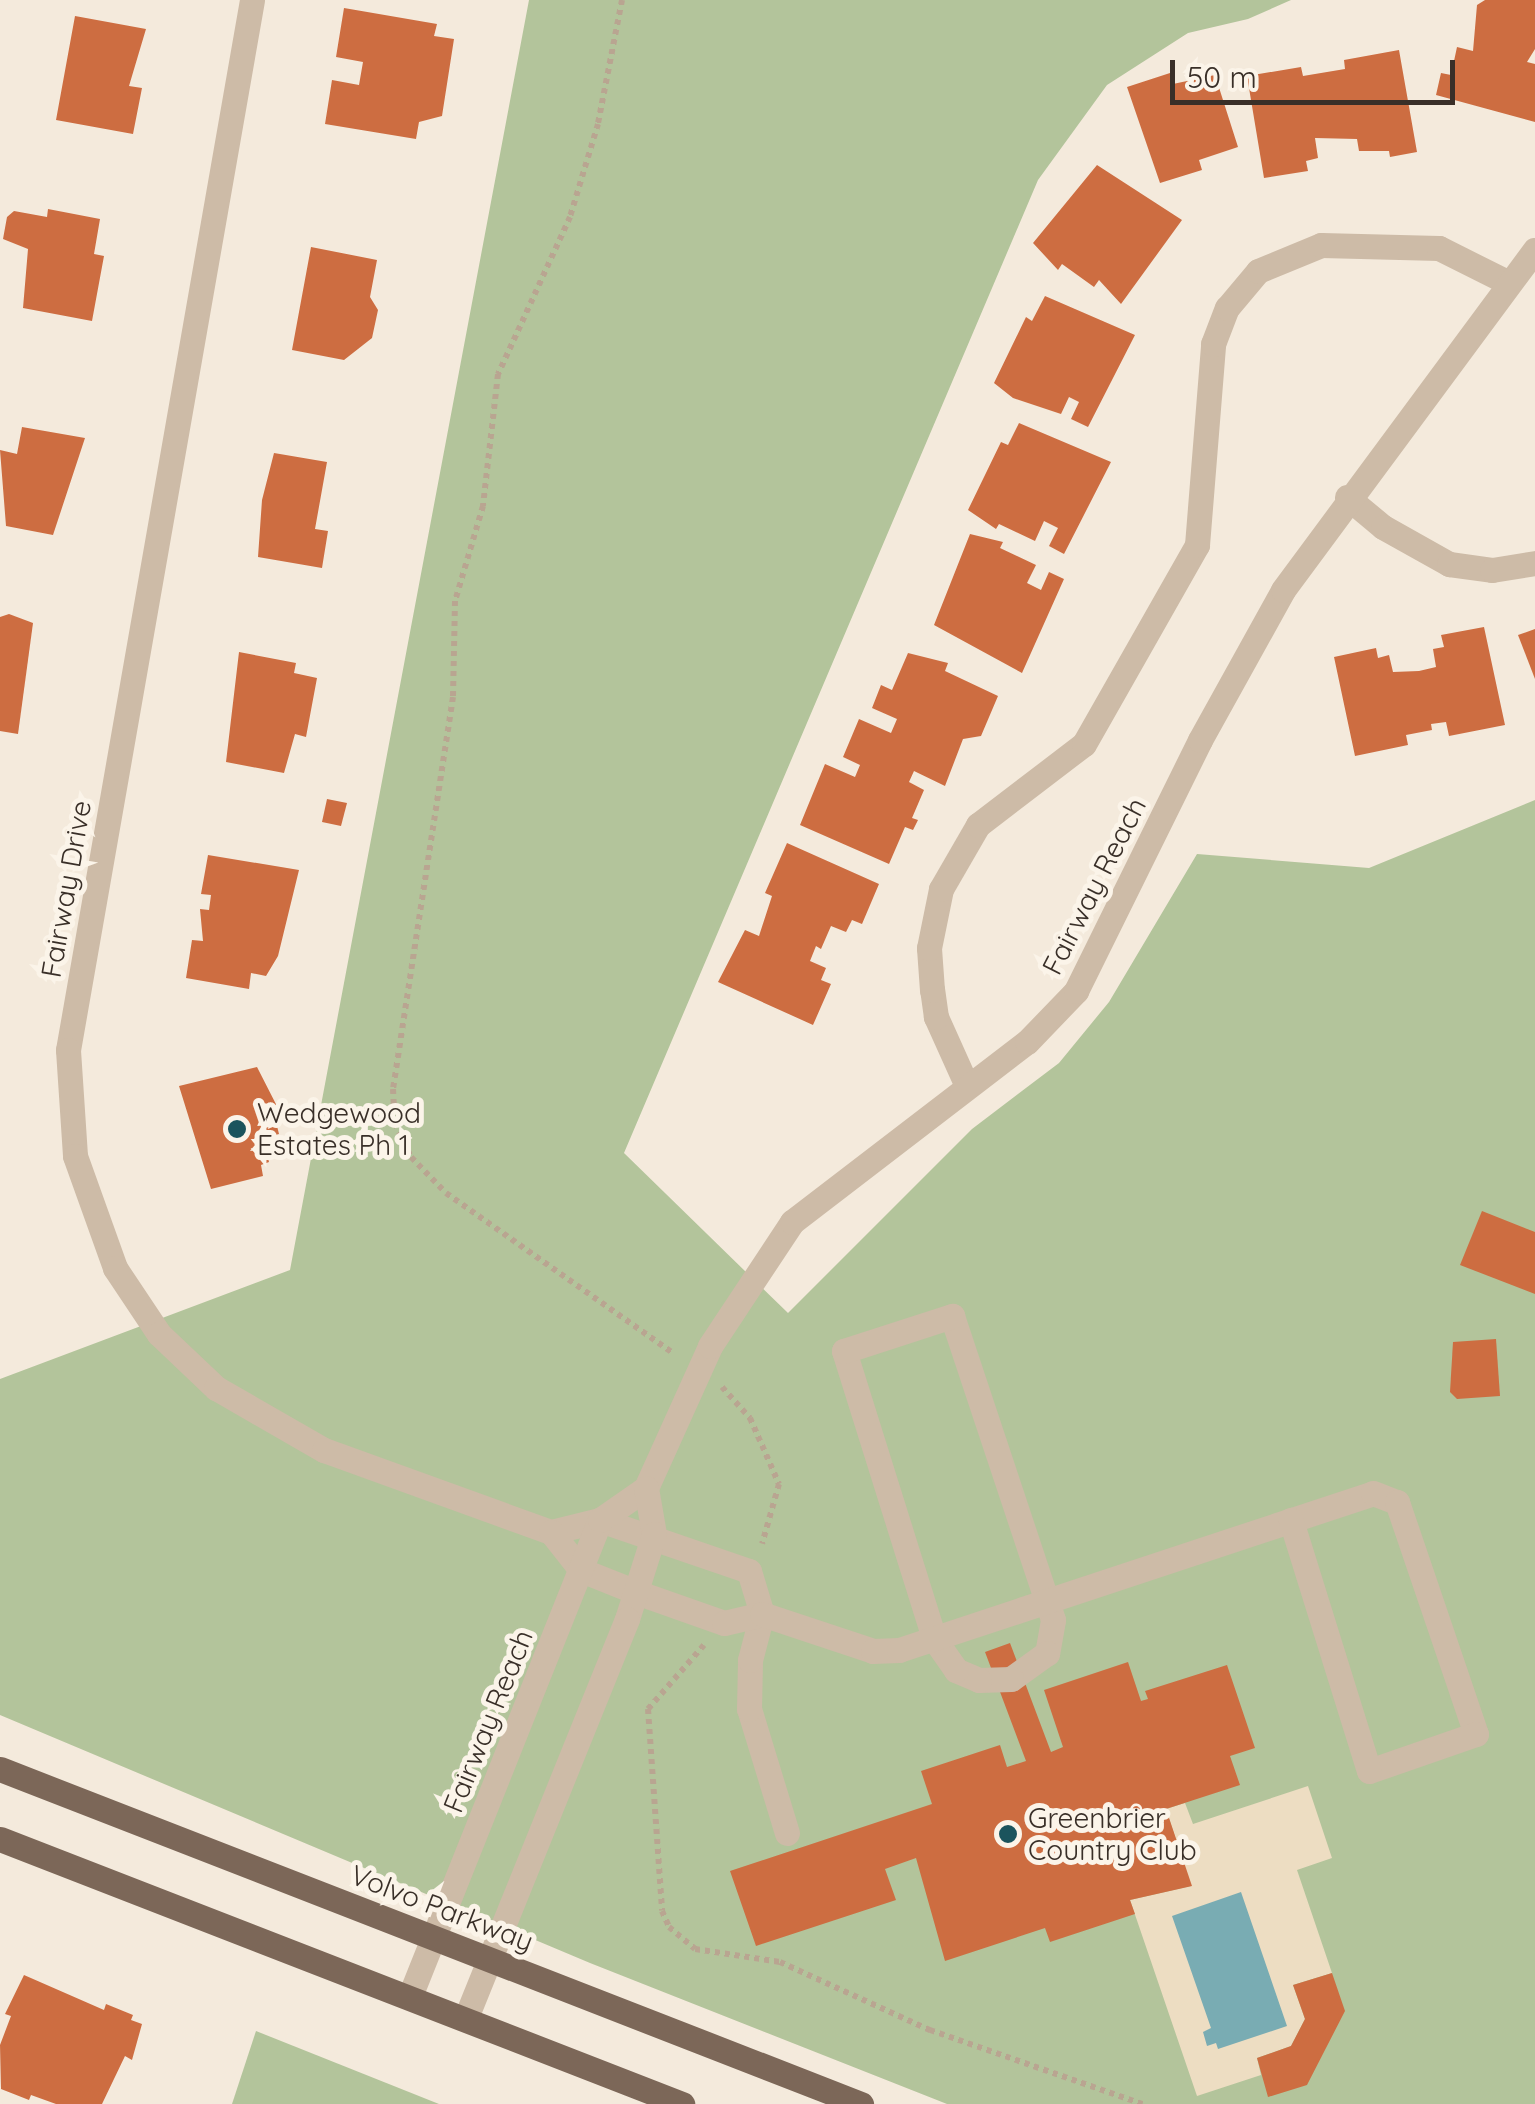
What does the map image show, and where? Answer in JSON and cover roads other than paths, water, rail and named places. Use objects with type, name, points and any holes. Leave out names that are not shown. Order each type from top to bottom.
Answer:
[{"type":"main road","name":"Volvo Parkway","points":[[0,1769],[861,2104]]},
{"type":"main road","points":[[0,1839],[682,2104]]},
{"type":"street","name":"Fairway Drive","points":[[252,0],[68,1050],[75,1156],[115,1268],[160,1334],[216,1388],[324,1450],[551,1532]]},
{"type":"street","points":[[967,1086],[936,1017],[932,990],[929,948],[941,889],[978,825],[1084,744],[1196,545],[1213,344],[1227,308],[1258,272],[1322,245],[1439,248],[1507,282]]},
{"type":"street","name":"Fairway Reach","points":[[646,1488],[697,1369],[743,1288],[792,1222],[1027,1042],[1076,991],[1254,640],[1347,496],[1507,282],[1533,255]]},
{"type":"street","points":[[1347,496],[1383,527],[1448,564],[1492,570],[1535,562]]},
{"type":"street","points":[[952,1316],[1047,1601],[1053,1620],[1047,1653],[1011,1679],[979,1680],[956,1670],[934,1638],[844,1351],[952,1316]]},
{"type":"street","points":[[466,2018],[636,1592],[654,1534],[646,1488],[600,1520],[551,1532],[581,1570],[636,1592],[724,1623],[762,1614],[873,1652],[934,1638],[1373,1492],[1397,1502],[1476,1734],[1369,1771],[1291,1520]]},
{"type":"street","points":[[600,1520],[654,1534],[749,1571],[762,1614],[750,1660],[749,1709],[787,1833]]},
{"type":"street","name":"Fairway Reach","points":[[410,1996],[600,1520]]},
{"type":"water","points":[[1241,1892],[1287,2026],[1218,2049],[1216,2043],[1207,2046],[1203,2032],[1211,2028],[1172,1916]]},
{"type":"place","name":"Wedgewood Estates Ph 1","points":[[237,1129]]},
{"type":"place","name":"Greenbrier Country Club","points":[[1008,1834]]}]
